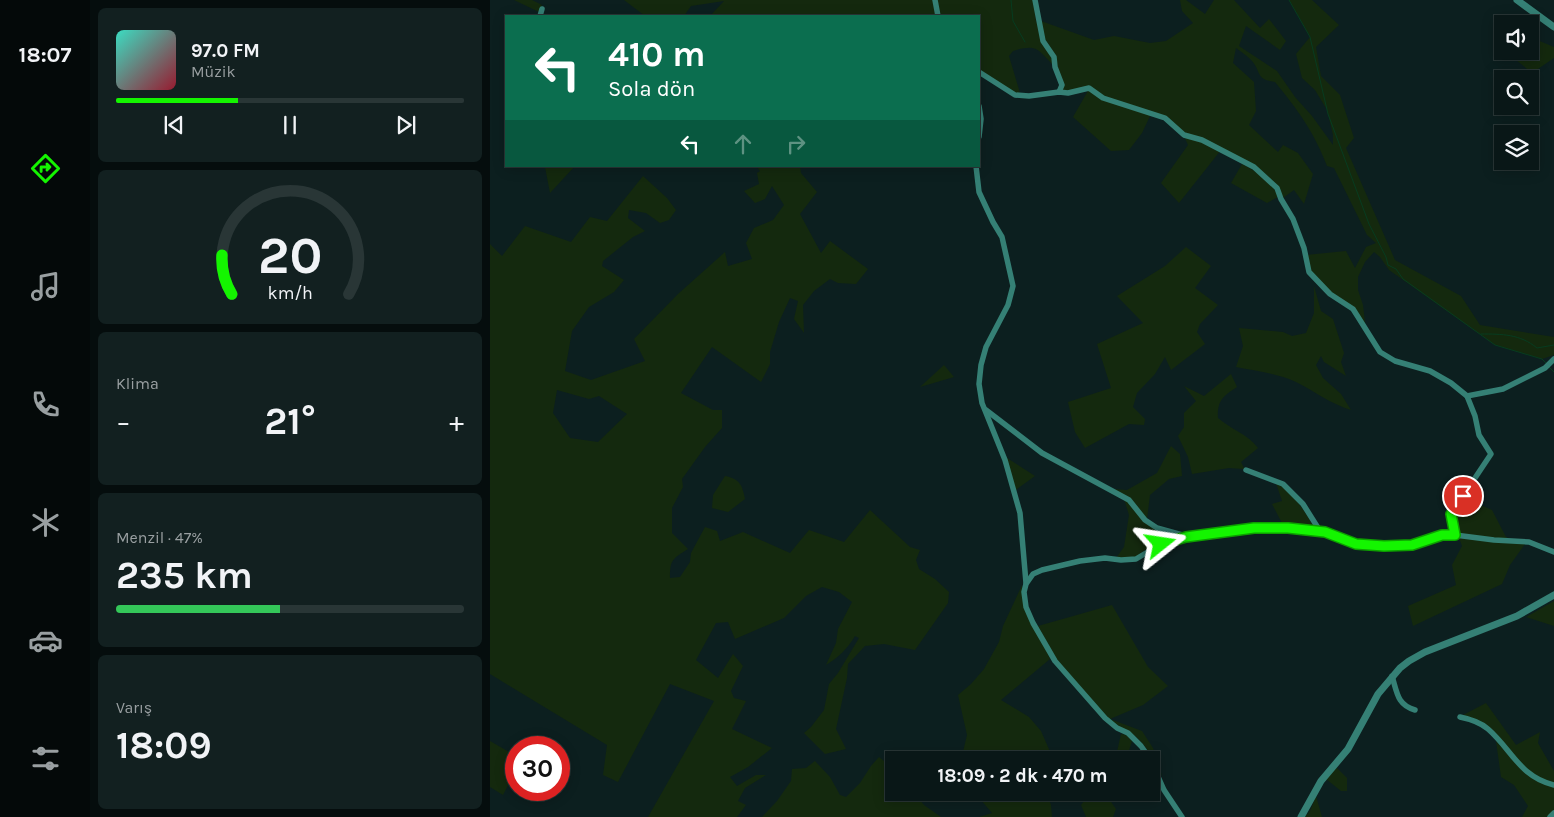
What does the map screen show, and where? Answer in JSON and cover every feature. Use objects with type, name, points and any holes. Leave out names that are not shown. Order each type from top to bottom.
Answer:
[{"type":"street","points":[[935,0],[938,15]]},
{"type":"street","points":[[1035,0],[1043,41],[1054,57],[1055,67],[1062,85],[1059,92]]},
{"type":"street","points":[[1517,0],[1554,27]]},
{"type":"street","points":[[540,15],[542,9]]},
{"type":"street","points":[[980,73],[1015,95],[1029,96],[1059,92],[1068,93],[1090,88],[1103,98],[1165,118],[1184,134],[1202,140],[1254,167],[1277,188],[1293,219],[1304,248],[1309,272],[1330,294],[1352,309],[1380,352],[1395,361],[1430,371],[1451,383],[1466,396],[1475,416],[1479,435],[1491,454],[1451,514],[1455,535]]},
{"type":"street","points":[[980,112],[980,128]]},
{"type":"street","points":[[976,167],[980,192],[992,222],[1002,237],[1013,286],[1008,304],[986,347],[981,365],[979,384],[982,403],[1005,460],[1020,513],[1026,607],[1055,661],[1105,718],[1117,728],[1128,733],[1144,751]]},
{"type":"street","points":[[1466,396],[1504,389],[1544,368],[1554,359]]},
{"type":"street","points":[[986,410],[1042,453],[1129,500],[1145,520],[1157,528],[1189,536]]},
{"type":"street","points":[[1246,470],[1283,484],[1303,504],[1320,531]]},
{"type":"street","points":[[1026,584],[1033,574],[1042,570],[1080,561],[1105,558],[1136,559],[1161,544],[1189,536],[1254,528],[1288,528],[1320,531],[1356,544],[1384,546],[1412,545],[1442,535],[1455,535],[1529,542],[1554,552]]},
{"type":"street","points":[[1301,817],[1321,781],[1348,749],[1378,694],[1400,668],[1416,657],[1517,616],[1554,594]]},
{"type":"street","points":[[1392,676],[1400,703],[1415,710]]},
{"type":"street","points":[[1460,716],[1475,720],[1488,728],[1529,775],[1542,783],[1554,786]]},
{"type":"street","points":[[1160,781],[1182,817]]},
{"type":"street","points":[[1550,817],[1554,813]]},
{"type":"green space","points":[[514,0],[532,0],[542,5],[539,12]]},
{"type":"green space","points":[[624,0],[933,0],[936,15],[711,15],[724,1],[691,6],[685,15],[644,15]]},
{"type":"green space","points":[[937,0],[1033,0],[1036,21],[1053,57],[1053,65],[1036,49],[1027,48],[1013,51],[1009,56],[1020,93],[1015,93],[980,70],[980,15],[940,15]]},
{"type":"green space","points":[[1180,0],[1186,0],[1205,14],[1214,0],[1234,0],[1260,28],[1269,19],[1286,41],[1280,50],[1246,26],[1239,46],[1277,71],[1333,145],[1333,135],[1327,110],[1315,90],[1302,78],[1296,54],[1310,37],[1289,0],[1312,0],[1339,25],[1316,47],[1321,76],[1340,95],[1354,138],[1346,148],[1395,260],[1461,296],[1480,325],[1554,337],[1554,355],[1542,359],[1495,345],[1389,270],[1374,252],[1365,262],[1358,277],[1358,290],[1363,305],[1366,331],[1353,309],[1330,294],[1309,272],[1306,255],[1346,251],[1355,268],[1366,247],[1376,243],[1367,235],[1334,168],[1327,166],[1317,142],[1298,112],[1275,82],[1264,79],[1252,61],[1236,48],[1233,63],[1254,82],[1256,111],[1249,125],[1278,152],[1283,145],[1298,153],[1313,174],[1304,204],[1294,190],[1283,198],[1279,187],[1254,164],[1221,150],[1179,203],[1161,183],[1188,145],[1174,125],[1151,114],[1142,133],[1129,150],[1111,151],[1073,117],[1089,89],[1061,91],[1056,56],[1045,39],[1041,21],[1094,40],[1114,36],[1150,43],[1166,41],[1193,23],[1182,11]]},
{"type":"green space","points":[[1539,41],[1554,47],[1554,58],[1536,70],[1528,70],[1516,60],[1539,60]]},
{"type":"green space","points":[[1242,164],[1268,182],[1278,197],[1267,203],[1231,183]]},
{"type":"green space","points":[[545,167],[574,167],[550,193]]},
{"type":"green space","points":[[757,167],[800,167],[801,173],[817,192],[800,214],[821,253],[830,241],[868,269],[856,284],[838,283],[830,279],[814,291],[803,305],[804,333],[794,319],[798,301],[790,298],[779,322],[770,352],[770,364],[761,382],[712,347],[681,393],[713,410],[722,410],[722,428],[705,447],[682,479],[683,487],[672,508],[672,533],[688,549],[673,560],[670,578],[680,577],[690,562],[691,553],[705,527],[717,531],[720,541],[743,532],[790,553],[809,530],[844,542],[870,510],[910,547],[920,550],[916,560],[919,569],[935,579],[949,592],[948,603],[915,650],[884,644],[865,646],[848,664],[847,678],[836,729],[846,749],[825,754],[804,733],[824,710],[829,684],[838,673],[859,638],[855,636],[835,659],[826,665],[836,643],[838,629],[852,602],[839,592],[822,587],[806,596],[784,618],[735,639],[728,622],[716,623],[696,660],[718,678],[733,654],[743,666],[731,691],[734,698],[746,701],[732,729],[772,748],[748,767],[730,777],[737,786],[756,775],[766,775],[745,788],[738,801],[746,805],[737,817],[648,817],[714,701],[670,684],[618,782],[603,775],[607,745],[490,674],[490,244],[502,256],[525,226],[571,242],[590,217],[607,221],[643,176],[667,198],[676,210],[669,220],[660,223],[646,213],[629,210],[628,218],[645,231],[633,237],[603,261],[602,266],[624,280],[614,292],[589,307],[572,331],[565,371],[591,380],[645,361],[634,339],[678,294],[725,252],[728,266],[752,259],[746,243],[754,228],[773,220],[784,205],[772,186],[765,199],[755,203],[744,191],[759,184],[757,173],[760,171]],"holes":[[[557,390],[589,399],[599,396],[627,414],[598,442],[570,438],[553,413]]]},
{"type":"green space","points":[[1186,247],[1211,266],[1195,288],[1218,305],[1200,324],[1197,332],[1205,344],[1171,370],[1165,357],[1155,374],[1137,393],[1133,407],[1145,419],[1144,425],[1129,424],[1085,448],[1075,432],[1068,402],[1111,388],[1097,344],[1143,323],[1117,296],[1165,266]]},
{"type":"green space","points":[[1314,286],[1321,311],[1333,319],[1344,353],[1341,362],[1346,376],[1324,362],[1321,356],[1316,365],[1323,378],[1341,394],[1351,410],[1281,376],[1236,367],[1243,346],[1239,328],[1283,332],[1292,336],[1306,333],[1314,313]]},
{"type":"green space","points":[[944,365],[954,377],[920,387]]},
{"type":"green space","points":[[1231,374],[1237,387],[1228,393],[1220,403],[1218,418],[1249,439],[1258,448],[1241,462],[1243,469],[1229,468],[1192,474],[1188,457],[1178,436],[1184,427],[1184,413],[1196,401],[1184,386],[1204,396]]},
{"type":"green space","points":[[1171,446],[1180,454],[1182,476],[1169,479],[1150,495],[1147,519],[1113,489],[1127,490],[1157,473]]},
{"type":"green space","points":[[1004,456],[1035,476],[1013,492]]},
{"type":"green space","points":[[725,476],[740,483],[745,499],[728,512],[712,508],[713,495]]},
{"type":"green space","points":[[1276,483],[1294,497],[1316,529],[1283,525],[1272,504],[1282,501]]},
{"type":"green space","points":[[1463,497],[1492,510],[1506,537],[1525,544],[1510,565],[1502,584],[1413,626],[1408,606],[1456,585],[1452,565],[1462,546],[1451,514]]},
{"type":"green space","points":[[1124,499],[1157,529],[1177,537],[1155,544],[1136,558],[1116,558],[1124,547],[1129,515]]},
{"type":"green space","points":[[1022,585],[1022,594],[1050,659],[1001,700],[1029,717],[1041,731],[1050,751],[963,751],[967,735],[958,695],[984,669],[999,642],[1003,626]]},
{"type":"green space","points":[[1554,601],[1554,626],[1526,617]]},
{"type":"green space","points":[[1112,605],[1148,667],[1168,686],[1143,705],[1110,719],[1142,731],[1154,751],[1149,751],[1135,736],[1109,719],[1057,660],[1038,626]]},
{"type":"green space","points":[[1486,703],[1516,745],[1540,732],[1538,743],[1554,771],[1554,784],[1529,772],[1485,725],[1463,715]]},
{"type":"green space","points":[[1121,734],[1127,735],[1132,741],[1129,751],[1117,751]]},
{"type":"green space","points":[[490,741],[505,750],[505,791],[503,795],[490,787]]},
{"type":"green space","points":[[1496,741],[1529,775],[1554,787],[1554,810],[1547,817],[1522,817],[1528,806],[1514,785],[1501,777]]},
{"type":"green space","points":[[879,757],[885,762],[885,801],[921,801],[941,817],[762,817],[777,801],[791,781],[792,769],[806,768],[815,761],[830,777],[840,795],[846,797],[860,783]]},
{"type":"green space","points":[[1336,767],[1347,778],[1347,791],[1341,791],[1326,779]]},
{"type":"green space","points":[[1316,796],[1322,817],[1305,817],[1310,811]]},
{"type":"green space","points":[[982,801],[1050,801],[1052,817],[979,817],[992,813]]},
{"type":"green space","points":[[1084,801],[1110,801],[1116,809],[1113,817],[1086,817],[1081,805]]},
{"type":"waterway","points":[[1011,0],[1013,21],[1025,42]]},
{"type":"waterway","points":[[1289,0],[1310,37],[1328,114],[1369,224],[1386,257],[1388,265],[1396,269],[1403,279],[1495,345],[1542,359],[1547,364]]},
{"type":"waterway","points":[[1481,334],[1517,337],[1537,348],[1554,345]]},
{"type":"waterway","points":[[1549,367],[1554,372]]},
{"type":"route","points":[[1161,544],[1186,537],[1254,528],[1288,528],[1325,532],[1356,544],[1412,545],[1442,535],[1455,535],[1451,514],[1463,496]]}]
